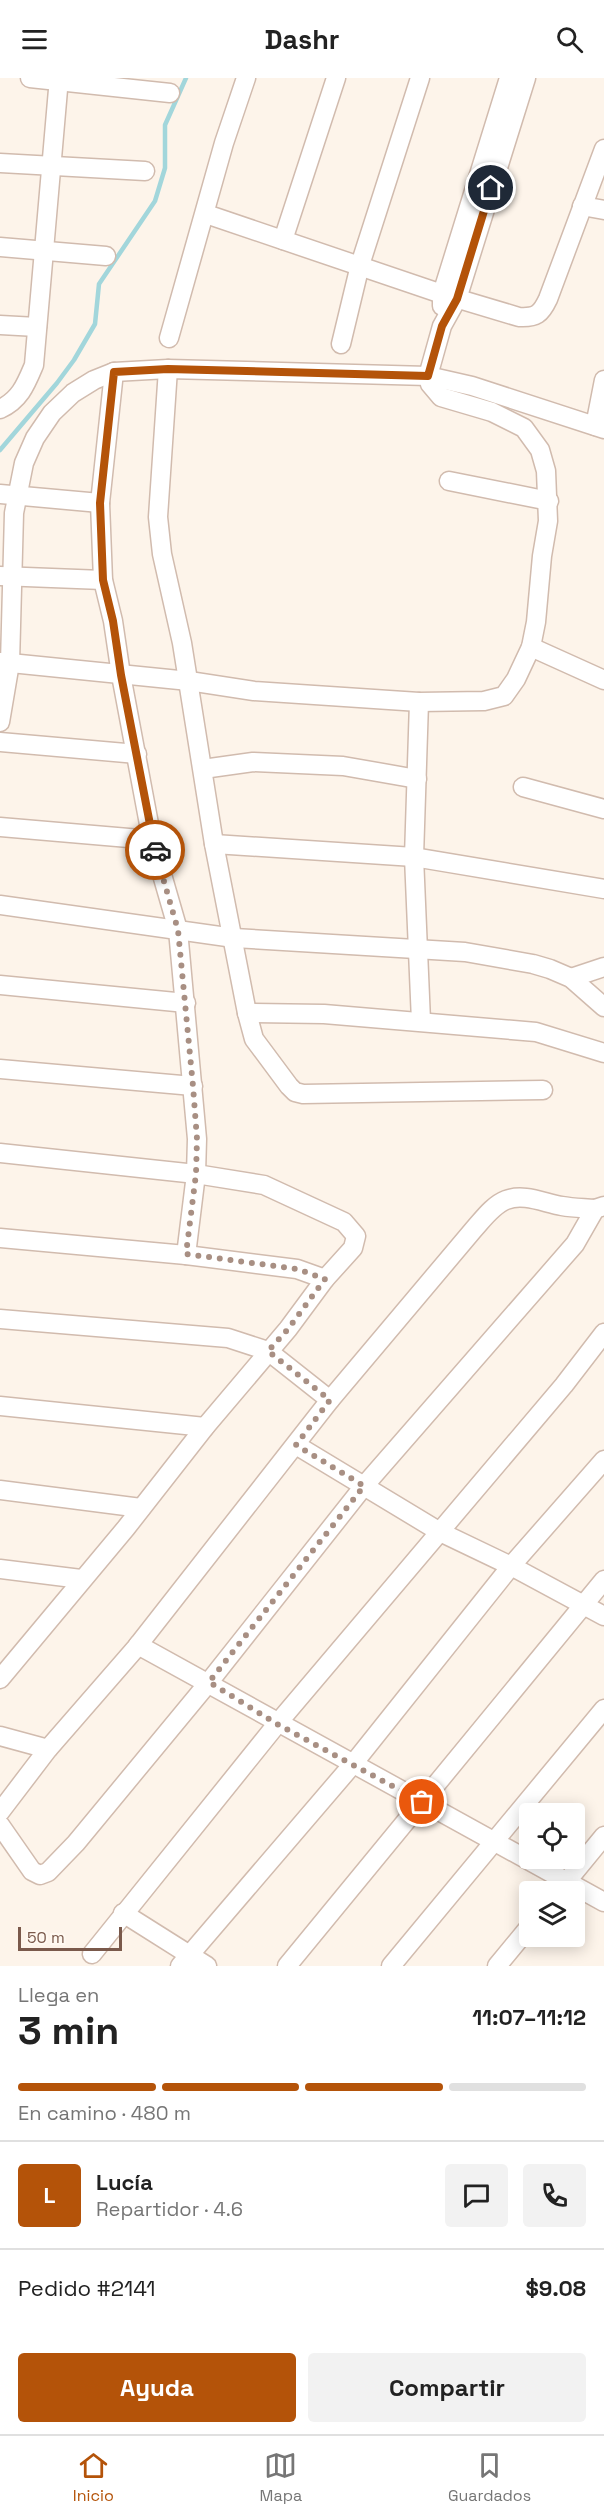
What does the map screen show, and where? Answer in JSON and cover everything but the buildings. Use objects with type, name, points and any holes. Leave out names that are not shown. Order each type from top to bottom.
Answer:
[{"type":"street","points":[[30,78],[59,79],[170,93]]},
{"type":"street","points":[[169,338],[246,78]]},
{"type":"street","points":[[283,240],[336,78]]},
{"type":"street","points":[[341,344],[360,265],[420,78]]},
{"type":"street","points":[[5,662],[189,681],[254,691],[419,702],[484,701],[504,696],[516,679],[531,647],[540,599],[542,556],[549,501],[546,471],[540,450],[525,428],[492,412],[441,398],[434,391],[428,376],[509,78]]},
{"type":"street","points":[[449,296],[526,78]]},
{"type":"street","points":[[0,409],[12,404],[27,382],[34,365],[59,79]]},
{"type":"street","points":[[206,214],[449,296],[519,317],[531,318],[541,313],[548,299],[604,149]]},
{"type":"street","points":[[0,163],[53,168],[145,171]]},
{"type":"street","points":[[582,206],[604,210]]},
{"type":"street","points":[[0,247],[106,256]]},
{"type":"street","points":[[0,325],[37,327]]},
{"type":"street","points":[[168,369],[158,517],[162,554],[189,681],[214,843],[254,1039],[295,1092],[330,1095],[543,1090]]},
{"type":"street","points":[[0,722],[5,662],[6,577],[14,513],[9,494],[35,438],[52,413],[74,393],[94,380],[114,372],[168,369],[428,376],[472,386],[599,427],[604,380]]},
{"type":"street","points":[[114,372],[100,503],[103,580],[113,621],[152,840],[178,930],[197,1139],[196,1174],[186,1254]]},
{"type":"street","points":[[448,481],[549,501]]},
{"type":"street","points":[[9,494],[100,503]]},
{"type":"street","points":[[6,577],[103,580]]},
{"type":"street","points":[[531,647],[604,680]]},
{"type":"street","points":[[419,702],[414,857],[420,1022]]},
{"type":"street","points":[[0,742],[137,754]]},
{"type":"street","points":[[203,769],[253,762],[343,766],[417,779]]},
{"type":"street","points":[[523,787],[604,809]]},
{"type":"street","points":[[0,827],[152,840]]},
{"type":"street","points":[[214,843],[414,857],[604,889]]},
{"type":"street","points":[[0,905],[234,938],[465,952],[533,964],[570,978],[604,1007]]},
{"type":"street","points":[[570,978],[604,967]]},
{"type":"street","points":[[0,985],[186,1003]]},
{"type":"street","points":[[247,1013],[324,1014],[536,1032],[604,1053]]},
{"type":"street","points":[[0,1069],[193,1086]]},
{"type":"street","points":[[0,1153],[196,1174],[264,1185],[344,1222],[356,1236],[353,1248],[325,1279],[288,1329],[205,1427],[141,1509],[81,1579],[9,1656],[0,1679]]},
{"type":"street","points":[[0,1812],[48,1749],[138,1645],[330,1400],[474,1229],[504,1201],[528,1198],[560,1206],[600,1207]]},
{"type":"street","points":[[0,1825],[32,1871],[40,1875],[48,1872],[76,1843],[209,1682],[364,1486],[575,1244],[600,1207]]},
{"type":"street","points":[[0,1238],[186,1254],[297,1269],[325,1279]]},
{"type":"street","points":[[0,1319],[228,1338],[268,1351],[330,1400]]},
{"type":"street","points":[[92,1954],[277,1724],[564,1385],[604,1333]]},
{"type":"street","points":[[0,1406],[205,1427]]},
{"type":"street","points":[[296,1445],[440,1532],[511,1566],[604,1616]]},
{"type":"street","points":[[184,1960],[353,1764],[511,1566],[604,1460]]},
{"type":"street","points":[[0,1490],[141,1509]]},
{"type":"street","points":[[0,1569],[81,1579]]},
{"type":"street","points":[[287,1966],[604,1580]]},
{"type":"street","points":[[138,1645],[209,1682],[277,1724],[493,1841],[554,1881]]},
{"type":"street","points":[[391,1966],[604,1709]]},
{"type":"street","points":[[0,1736],[48,1749]]},
{"type":"street","points":[[566,1881],[604,1836]]},
{"type":"street","points":[[585,1895],[604,1902]]},
{"type":"street","points":[[123,1913],[184,1960],[207,1966]]},
{"type":"street","points":[[497,1966],[519,1939]]},
{"type":"waterway","points":[[0,450],[57,383],[74,360],[95,324],[99,284],[155,201],[165,168],[165,125],[186,78]]},
{"type":"way so far","points":[[155,850],[178,930],[193,1086],[197,1139],[196,1174],[186,1254],[297,1269],[325,1279],[288,1329],[268,1351],[330,1400],[296,1445],[364,1486],[209,1682],[277,1724],[422,1802]]},
{"type":"route","points":[[155,850],[121,675],[113,621],[103,580],[100,503],[114,372],[183,369],[428,376],[442,326],[457,299],[491,188]]}]
